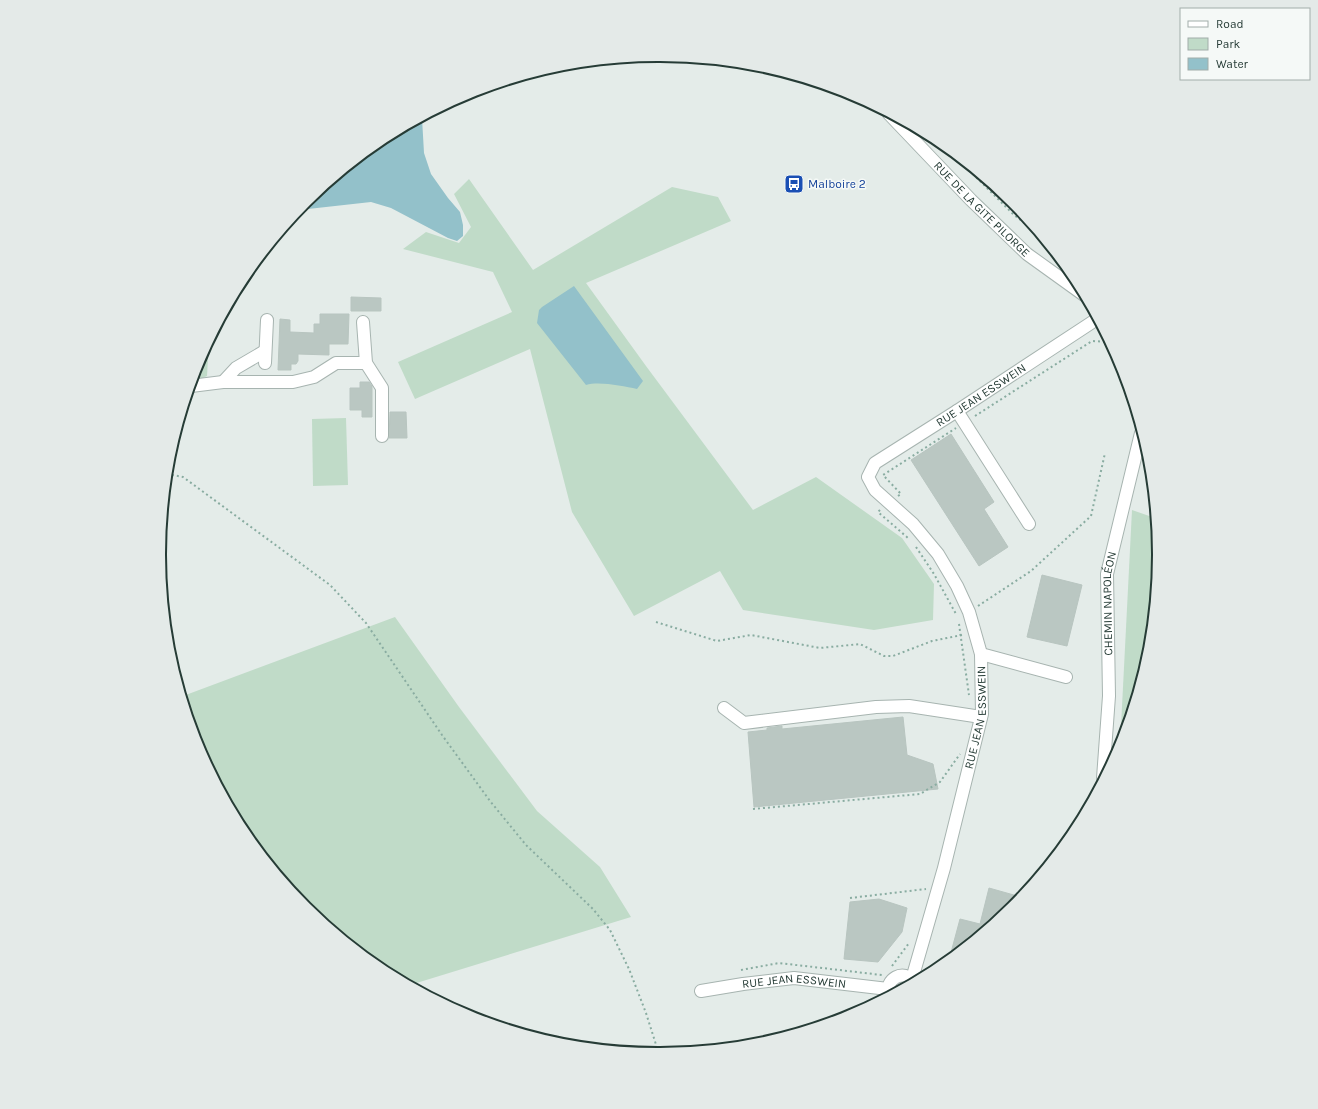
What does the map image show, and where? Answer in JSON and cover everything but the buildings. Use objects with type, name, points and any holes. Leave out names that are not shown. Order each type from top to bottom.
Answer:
[{"type":"street","name":"RUE DE LA GITE PILORGE","points":[[900,125],[971,200],[1027,254],[1071,286]]},
{"type":"street","points":[[223,382],[236,368],[265,357],[267,320]]},
{"type":"street","points":[[363,322],[366,362],[382,388],[382,436]]},
{"type":"street","name":"RUE JEAN ESSWEIN","points":[[915,975],[944,868],[981,717],[981,654],[969,612],[957,586],[938,554],[913,524],[875,490],[868,477],[875,463],[1093,322]]},
{"type":"street","points":[[197,385],[223,382],[293,382],[314,377],[336,363],[366,362]]},
{"type":"street","points":[[957,411],[1029,524]]},
{"type":"street","name":"CHEMIN NAPOLÉON","points":[[1104,765],[1109,696],[1107,574],[1139,445]]},
{"type":"street","points":[[981,654],[1066,677]]},
{"type":"street","points":[[724,708],[744,723],[876,707],[902,706],[981,717]]},
{"type":"street","points":[[889,989],[891,980],[899,975],[904,975],[909,978]]},
{"type":"street","name":"RUE JEAN ESSWEIN","points":[[701,991],[794,978],[885,991]]},
{"type":"path","points":[[979,180],[1018,218]]},
{"type":"path","points":[[911,541],[878,512],[901,494],[883,475],[1092,341],[1103,342]]},
{"type":"path","points":[[969,612],[1031,571],[1091,516],[1105,453]]},
{"type":"path","points":[[173,475],[183,476],[330,585],[366,623],[442,736],[490,801],[526,845],[593,910],[610,930],[629,969],[646,1013],[657,1047]]},
{"type":"path","points":[[915,546],[934,574],[958,619],[970,706],[969,715]]},
{"type":"path","points":[[656,622],[718,641],[752,635],[820,648],[860,644],[884,656],[893,656],[932,641],[975,632]]},
{"type":"path","points":[[753,809],[920,794],[940,782],[960,753],[958,761]]},
{"type":"path","points":[[850,898],[926,889],[924,896]]},
{"type":"path","points":[[890,969],[912,939]]},
{"type":"path","points":[[741,970],[779,963],[885,975]]},
{"type":"green space","points":[[469,179],[533,270],[672,187],[718,197],[731,221],[586,283],[753,510],[816,477],[902,538],[934,584],[933,620],[874,630],[743,610],[720,571],[634,616],[572,512],[530,349],[415,399],[398,362],[512,312],[493,272],[403,249],[426,232],[459,243],[471,227],[454,194]]},
{"type":"green space","points":[[208,357],[207,376],[199,380]]},
{"type":"green space","points":[[346,418],[348,485],[313,486],[312,419]]},
{"type":"green space","points":[[1132,510],[1149,516],[1152,554],[1147,619],[1142,651],[1135,682],[1121,724]]},
{"type":"green space","points":[[395,617],[459,707],[537,811],[600,867],[631,917],[417,983],[385,964],[334,925],[311,903],[268,854],[232,801],[217,772],[204,743],[187,694]]},
{"type":"water","points":[[422,123],[424,153],[431,174],[460,212],[463,225],[463,236],[457,241],[448,238],[391,208],[371,202],[308,209],[334,184],[359,164],[385,145]]},
{"type":"water","points":[[574,286],[643,381],[637,389],[618,385],[586,385],[537,323],[539,310],[542,307]]},
{"type":"place","name":"Malboire 2","points":[[794,184]]}]
